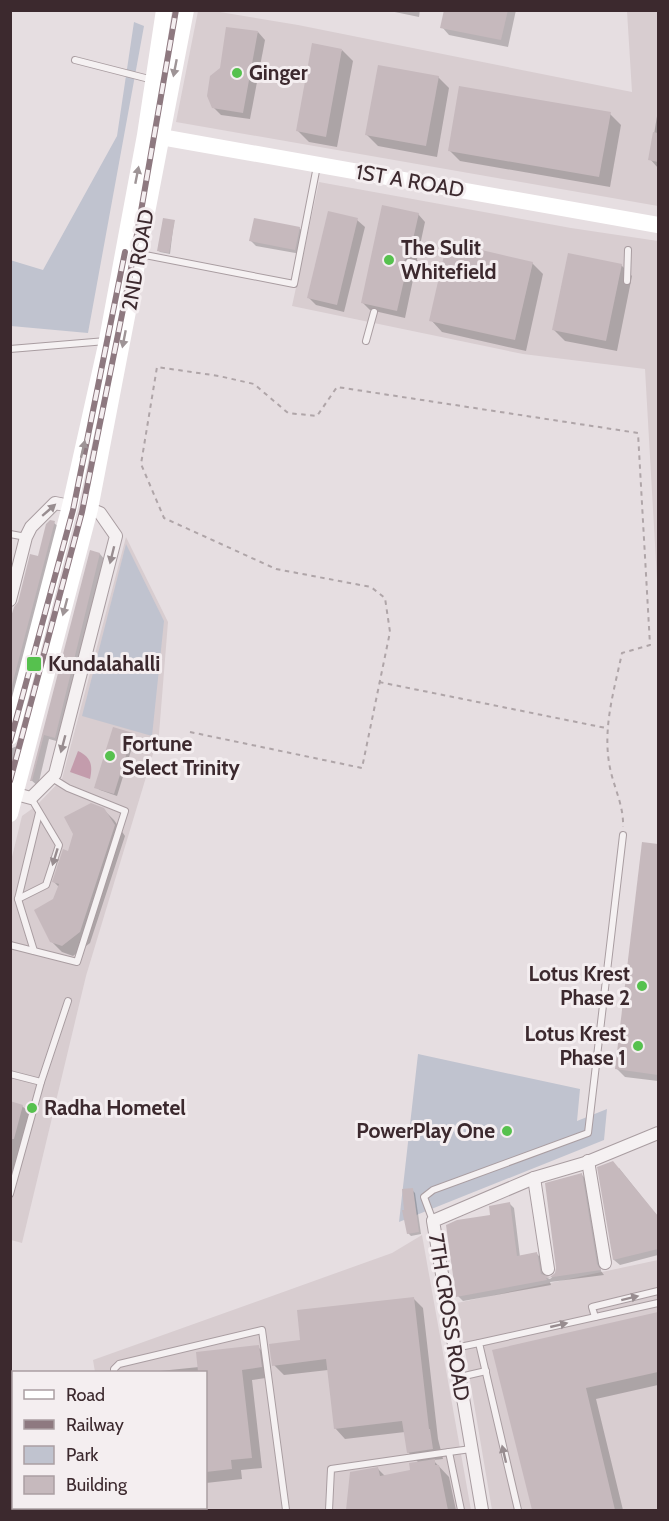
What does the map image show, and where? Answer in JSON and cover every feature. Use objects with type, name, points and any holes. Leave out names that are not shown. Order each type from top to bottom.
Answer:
[{"type":"main road","name":"2ND ROAD","points":[[10,737],[70,506],[106,341],[154,80],[164,10]]},
{"type":"main road","name":"2ND ROAD","points":[[10,814],[23,796],[90,509],[186,10]]},
{"type":"main road","name":"1ST A ROAD","points":[[161,137],[658,225]]},
{"type":"street","points":[[10,600],[26,537],[31,527],[55,503],[70,506]]},
{"type":"street","name":"2ND ROAD","points":[[23,796],[55,774],[116,536],[100,513],[90,509]]},
{"type":"street","name":"7TH CROSS ROAD","points":[[482,1510],[433,1221],[534,1178],[588,1161],[658,1133]]},
{"type":"street","points":[[588,1161],[605,1263]]},
{"type":"street","points":[[534,1178],[548,1269]]},
{"type":"lane","points":[[75,60],[154,80]]},
{"type":"lane","points":[[139,253],[294,284],[317,165]]},
{"type":"lane","points":[[627,281],[628,250]]},
{"type":"lane","points":[[366,341],[374,312]]},
{"type":"lane","points":[[10,349],[106,341]]},
{"type":"lane","points":[[10,534],[26,537]]},
{"type":"lane","points":[[10,945],[77,962],[125,811],[68,788],[51,777]]},
{"type":"lane","points":[[18,899],[46,885],[59,845],[39,813],[23,796]]},
{"type":"lane","points":[[34,951],[18,899],[39,813]]},
{"type":"lane","points":[[433,1221],[424,1197],[433,1190],[588,1133],[623,835]]},
{"type":"lane","points":[[10,1194],[40,1082],[68,1001]]},
{"type":"lane","points":[[10,1074],[40,1082]]},
{"type":"lane","points":[[595,1317],[592,1307],[658,1291]]},
{"type":"lane","points":[[454,1348],[658,1303]]},
{"type":"lane","points":[[114,1371],[119,1364],[262,1330],[286,1510]]},
{"type":"lane","points":[[479,1343],[518,1510]]},
{"type":"lane","points":[[459,1377],[486,1371]]},
{"type":"lane","points":[[329,1510],[331,1469],[471,1449]]},
{"type":"lane","points":[[449,1452],[461,1510]]},
{"type":"path","points":[[190,732],[362,768],[390,632],[385,598],[371,587],[276,569],[164,518],[141,464],[157,368],[219,376],[254,384],[288,413],[317,416],[337,387],[638,433],[650,645],[622,653],[607,728],[610,768],[624,815],[623,835]]},
{"type":"path","points":[[380,682],[607,728]]},
{"type":"shaded area","points":[[198,11],[214,11],[298,25],[632,92],[627,11],[658,11],[658,206],[176,122]]},
{"type":"shaded area","points":[[319,182],[571,228],[658,241],[658,597],[645,369],[523,354],[292,306]]},
{"type":"shaded area","name":"Fortune Select Trinity","points":[[126,537],[168,622],[159,734],[86,976],[22,1243],[11,1240],[11,861],[22,816],[36,806],[62,779]]},
{"type":"shaded area","points":[[78,751],[90,762],[90,779],[70,772]]},
{"type":"shaded area","points":[[422,1235],[471,1510],[113,1510],[207,1509],[207,1371],[95,1371],[93,1360],[392,1253]]},
{"type":"shaded area","points":[[658,1260],[658,1510],[492,1510],[457,1303]]},
{"type":"green space","points":[[134,22],[144,26],[88,333],[11,326],[10,260],[43,270],[117,136]]},
{"type":"green space","points":[[126,544],[164,621],[152,736],[82,716]]},
{"type":"green space","name":"PowerPlay One","points":[[418,1054],[580,1089],[577,1121],[607,1109],[604,1140],[399,1222]]},
{"type":"building","points":[[444,10],[508,10],[501,40],[440,28]]},
{"type":"building","points":[[226,27],[258,31],[243,113],[212,108],[207,96],[210,76],[220,68]]},
{"type":"building","points":[[312,43],[342,49],[326,137],[296,131]]},
{"type":"building","points":[[378,65],[439,76],[426,146],[365,135]]},
{"type":"building","points":[[459,86],[611,112],[599,177],[448,151]]},
{"type":"building","points":[[653,132],[658,133],[658,162],[648,160]]},
{"type":"building","points":[[382,205],[419,213],[409,257],[404,260],[407,267],[397,311],[361,303]]},
{"type":"building","points":[[328,211],[358,218],[337,305],[307,298]]},
{"type":"building","points":[[163,218],[175,220],[169,253],[157,251]]},
{"type":"building","points":[[254,218],[300,227],[295,250],[249,241]]},
{"type":"building","points":[[447,242],[533,262],[515,340],[429,321]]},
{"type":"building","points":[[568,253],[622,264],[606,341],[552,330]]},
{"type":"building","points":[[50,520],[55,521],[10,693],[10,620],[18,602],[30,554],[38,556],[46,524]]},
{"type":"building","points":[[90,550],[100,553],[55,738],[44,735],[32,781],[30,781]]},
{"type":"building","points":[[113,727],[133,733],[114,794],[94,788]]},
{"type":"building","points":[[91,803],[104,808],[115,825],[80,932],[62,946],[50,942],[34,910],[53,899],[59,884],[52,882],[63,849],[68,851],[73,834],[64,817]]},
{"type":"building","points":[[642,842],[658,844],[658,1075],[615,1069]]},
{"type":"building","points":[[10,1101],[23,1105],[14,1139],[10,1139]]},
{"type":"building","points":[[613,1161],[658,1216],[658,1249],[613,1260],[597,1167]]},
{"type":"building","points":[[582,1173],[597,1264],[601,1270],[546,1278],[547,1280],[456,1297],[446,1225],[457,1220],[490,1215],[489,1206],[510,1202],[517,1256],[537,1252],[541,1274],[550,1277],[555,1273],[556,1268],[545,1183]]},
{"type":"building","points":[[413,1188],[419,1232],[407,1234],[402,1210],[404,1210],[402,1189]]},
{"type":"building","points":[[414,1297],[433,1449],[407,1453],[402,1421],[334,1429],[326,1359],[272,1366],[269,1344],[300,1340],[297,1310]]},
{"type":"building","points":[[658,1312],[658,1372],[586,1388],[615,1510],[532,1510],[492,1350]]},
{"type":"building","points":[[259,1345],[262,1367],[242,1370],[252,1458],[231,1460],[232,1469],[207,1472],[207,1371],[198,1371],[196,1352]]},
{"type":"building","points":[[435,1459],[435,1465],[439,1465],[448,1510],[346,1510],[350,1472],[378,1467],[380,1476],[410,1470],[409,1463]]},
{"type":"railway","points":[[10,781],[82,512],[129,280],[176,10]]},
{"type":"railway","points":[[10,742],[73,510],[125,252]]},
{"type":"place","name":"Ginger","points":[[237,73]]},
{"type":"place","name":"The Sulit Whitefield","points":[[389,260]]},
{"type":"place","name":"Kundalahalli","points":[[34,664]]},
{"type":"place","name":"Fortune Select Trinity","points":[[110,756]]},
{"type":"place","name":"Lotus Krest Phase 2","points":[[642,986]]},
{"type":"place","name":"Lotus Krest Phase 1","points":[[638,1046]]},
{"type":"place","name":"Radha Hometel","points":[[32,1108]]},
{"type":"place","name":"PowerPlay One","points":[[507,1131]]}]
